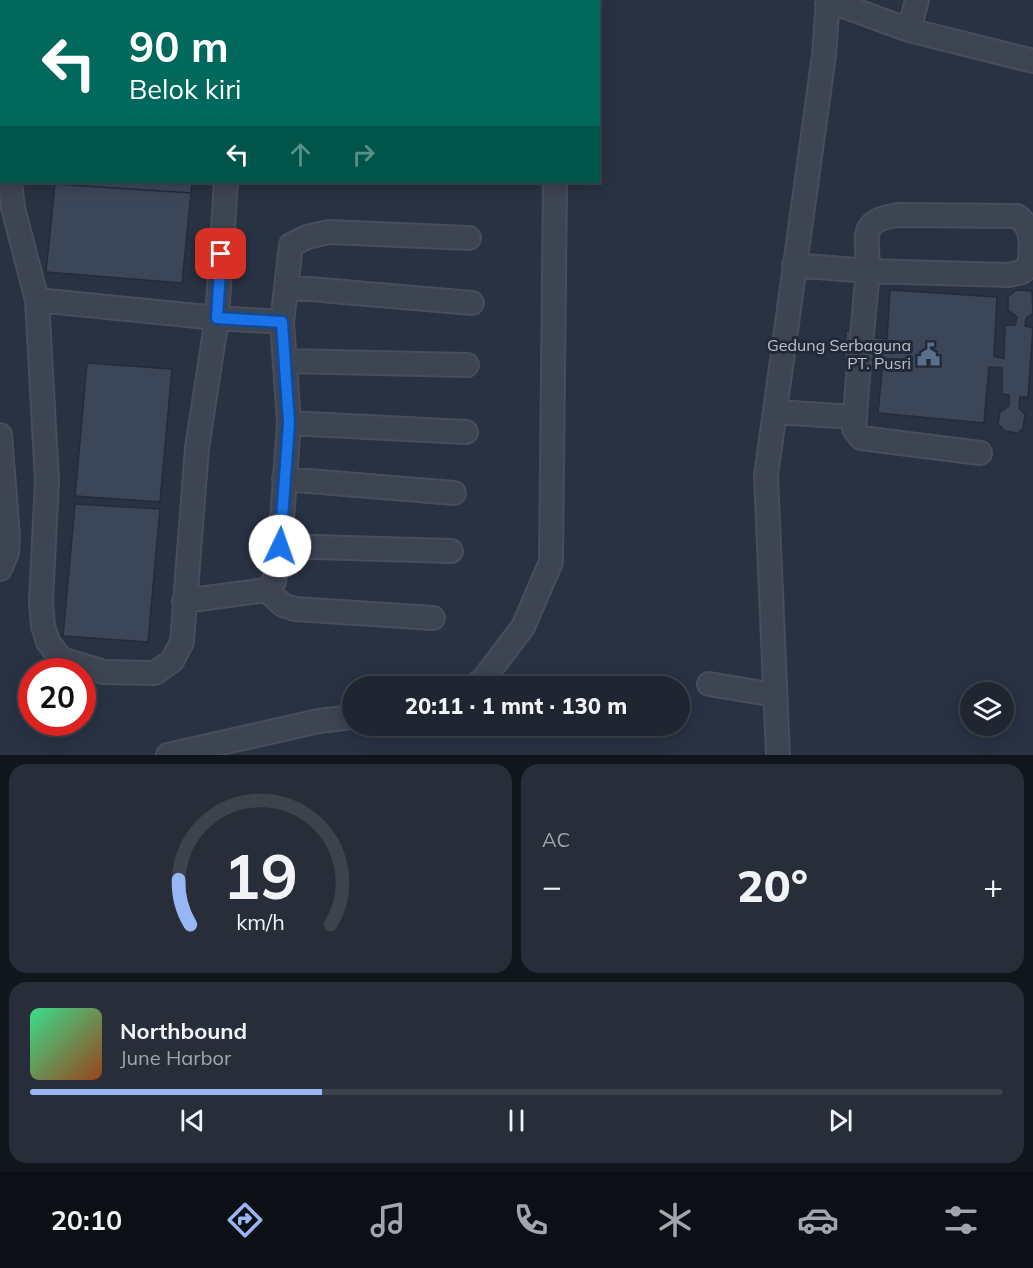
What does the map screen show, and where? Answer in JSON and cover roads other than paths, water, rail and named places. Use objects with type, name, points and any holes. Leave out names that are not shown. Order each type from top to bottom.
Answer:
[{"type":"street","points":[[909,30],[917,0]]},
{"type":"street","points":[[778,755],[766,476],[824,55],[837,3],[909,30],[1033,61]]},
{"type":"street","points":[[10,183],[13,208],[37,300],[47,480],[41,602],[43,626],[48,642],[61,659],[104,672],[155,673],[172,661],[182,642],[197,448],[217,318],[226,183]]},
{"type":"street","points":[[486,676],[523,627],[551,562],[555,183]]},
{"type":"street","points":[[794,265],[868,271],[1009,275],[1022,272],[1029,265],[1032,234],[1029,225],[1017,216],[898,215],[873,221],[868,227],[868,271],[862,334]]},
{"type":"street","points":[[184,601],[266,590],[274,582],[280,546],[289,423],[282,322],[291,245],[307,237],[329,232],[469,238]]},
{"type":"street","points":[[286,287],[472,303]]},
{"type":"street","points":[[37,300],[217,318],[282,322]]},
{"type":"street","points":[[285,361],[466,365]]},
{"type":"street","points":[[859,363],[854,429],[861,438],[980,453]]},
{"type":"street","points":[[776,412],[854,417]]},
{"type":"street","points":[[289,423],[466,432]]},
{"type":"street","points":[[0,435],[2,558]]},
{"type":"street","points":[[284,479],[454,494]]},
{"type":"street","points":[[280,546],[451,551]]},
{"type":"street","points":[[266,590],[283,605],[295,609],[433,618]]},
{"type":"street","points":[[709,684],[775,695]]},
{"type":"street","points":[[168,755],[319,721],[342,718]]},
{"type":"place","name":"Gedung Serbaguna PT. Pusri","points":[[929,354]]}]
